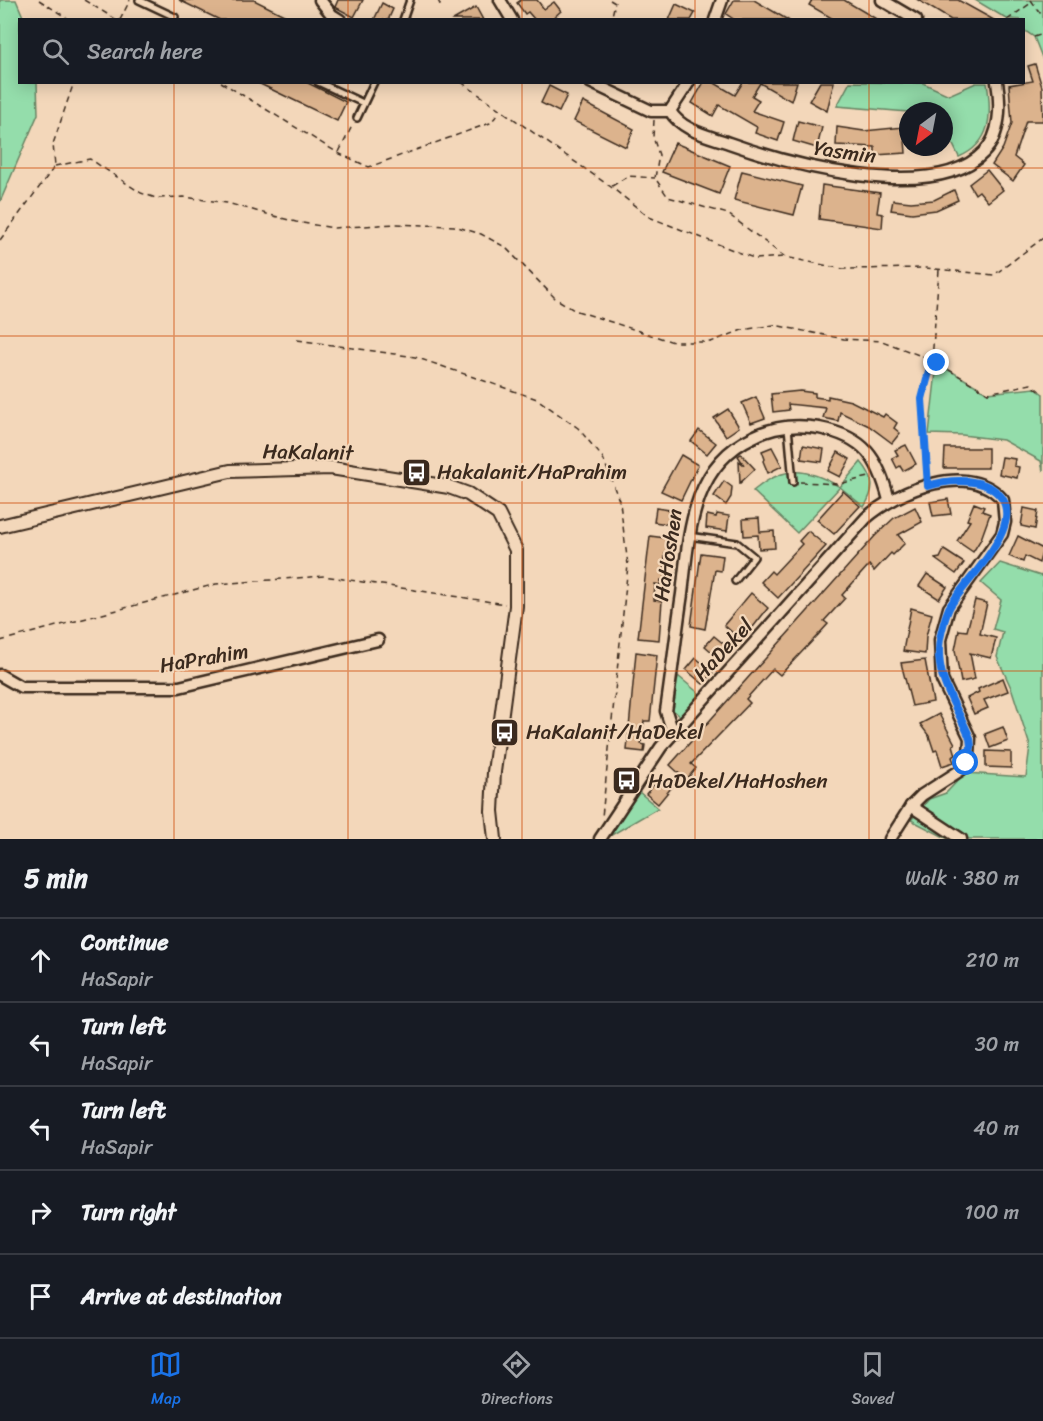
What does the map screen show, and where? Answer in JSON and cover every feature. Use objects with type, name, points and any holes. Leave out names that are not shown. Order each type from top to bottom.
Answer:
[{"type":"street","points":[[320,0],[337,18]]},
{"type":"street","points":[[500,0],[511,18]]},
{"type":"street","points":[[716,18],[721,0]]},
{"type":"street","points":[[882,0],[913,18]]},
{"type":"street","points":[[594,84],[655,111],[670,111],[688,84]]},
{"type":"street","name":"Yasmin","points":[[670,111],[682,125],[698,132],[792,164],[830,171],[903,178],[952,170],[969,164],[985,152],[993,138],[998,119],[997,84]]},
{"type":"street","name":"HaHoshen","points":[[673,733],[666,711],[689,536],[699,494],[710,473],[725,455],[763,432],[788,426],[825,429],[849,439],[870,454],[882,474],[889,500]]},
{"type":"street","name":"HaKalanit","points":[[0,526],[230,471],[331,468],[449,487],[468,494],[498,514],[516,550],[516,606],[494,772],[492,805],[495,839]]},
{"type":"street","points":[[889,500],[928,486],[967,482],[989,487],[1003,500],[1005,522],[996,545],[949,608],[940,639],[942,681],[970,738],[969,756],[961,770],[922,795],[911,806],[890,839]]},
{"type":"street","name":"HaDekel","points":[[600,839],[648,765],[673,733],[774,624],[852,532],[889,500]]},
{"type":"street","name":"HaPrahim","points":[[0,675],[21,687],[178,687],[378,640]]},
{"type":"street","points":[[911,806],[961,839]]},
{"type":"lane","points":[[139,0],[175,17]]},
{"type":"lane","points":[[404,18],[410,0]]},
{"type":"lane","points":[[322,84],[363,104]]},
{"type":"lane","points":[[357,118],[373,84]]},
{"type":"lane","points":[[788,426],[793,482]]},
{"type":"lane","points":[[689,536],[737,543],[754,557],[735,582]]},
{"type":"path","points":[[39,0],[67,18]]},
{"type":"path","points":[[84,0],[114,18]]},
{"type":"path","points":[[121,18],[130,0]]},
{"type":"path","points":[[438,0],[441,7]]},
{"type":"path","points":[[610,0],[615,3],[611,18]]},
{"type":"path","points":[[1011,18],[1031,2],[1043,17]]},
{"type":"path","points":[[1034,37],[1043,34]]},
{"type":"path","points":[[0,240],[55,166],[53,144],[73,84]]},
{"type":"path","points":[[224,84],[338,153],[369,166],[490,123],[501,111]]},
{"type":"path","points":[[464,84],[611,187],[649,217],[756,259],[769,260],[785,257],[843,269],[939,270],[994,275],[1043,238]]},
{"type":"path","points":[[655,111],[652,137],[658,154],[655,178],[668,197],[728,214],[785,257]]},
{"type":"path","points":[[338,153],[357,118]]},
{"type":"path","points":[[55,166],[90,159],[141,193],[156,198],[184,198],[227,203],[296,222],[334,228],[394,224],[454,226],[481,234],[505,247],[555,298],[574,310],[673,342],[711,342],[741,330],[774,325],[844,339],[882,341],[932,360],[988,393],[1031,384],[1043,394]]},
{"type":"path","points":[[611,187],[628,176],[655,178]]},
{"type":"path","points":[[928,486],[922,399],[932,360],[939,270]]},
{"type":"path","points":[[297,340],[415,357],[537,399],[578,428],[603,458],[620,503],[628,565],[602,816]]},
{"type":"path","points":[[793,482],[839,484],[882,474]]},
{"type":"path","points":[[0,641],[216,584],[324,576],[516,606]]},
{"type":"green space","points":[[0,0],[16,0],[24,18],[18,18],[18,84],[37,84],[38,114],[0,202]]},
{"type":"green space","points":[[975,0],[1043,0],[1043,60],[1034,37],[1025,31],[1025,18],[1005,18]]},
{"type":"green space","points":[[849,84],[925,84],[949,95],[974,84],[987,84],[989,116],[984,136],[970,151],[959,157],[953,145],[953,102],[899,102],[899,111],[837,106]]},
{"type":"green space","points":[[937,363],[988,393],[1035,388],[1043,394],[1043,471],[1041,461],[1003,440],[929,434]]},
{"type":"green space","points":[[861,462],[869,473],[872,484],[872,490],[864,507],[840,487]]},
{"type":"green space","points":[[795,472],[828,480],[840,487],[797,533],[753,491],[775,477]]},
{"type":"green space","points":[[1000,563],[1041,576],[1043,573],[1043,839],[948,839],[911,820],[929,799],[946,793],[965,773],[1026,777],[1030,746],[1012,690],[997,657],[1003,632],[993,629],[1001,600],[981,583]]},
{"type":"green space","points":[[678,676],[701,695],[680,716],[673,710]]},
{"type":"green space","points":[[639,792],[658,808],[608,837]]},
{"type":"building","points":[[179,0],[254,0],[290,18],[216,18]]},
{"type":"building","points":[[338,0],[363,0],[354,17],[335,7]]},
{"type":"building","points":[[521,0],[537,0],[544,9],[554,2],[561,11],[553,18],[533,18],[528,12],[525,14],[517,3]]},
{"type":"building","points":[[734,0],[754,0],[785,18],[732,18],[726,14]]},
{"type":"building","points":[[812,0],[844,0],[875,18],[832,18],[809,5]]},
{"type":"building","points":[[918,0],[958,0],[990,18],[948,18]]},
{"type":"building","points":[[382,3],[393,9],[389,18],[375,18]]},
{"type":"building","points":[[676,4],[695,13],[692,18],[670,18]]},
{"type":"building","points":[[476,7],[482,18],[457,18]]},
{"type":"building","points":[[1035,64],[1042,87],[1043,121],[1026,121],[1014,157],[1024,165],[1013,181],[992,165],[1003,148],[1012,123],[1009,85],[1033,81],[1028,66]]},
{"type":"building","points":[[260,84],[310,84],[346,102],[337,121]]},
{"type":"building","points":[[703,84],[716,84],[735,95],[742,84],[759,84],[752,96],[759,100],[752,111],[784,122],[778,141],[755,133],[757,127],[719,105],[713,116],[692,103]]},
{"type":"building","points":[[762,84],[796,84],[791,101]]},
{"type":"building","points":[[819,84],[834,84],[827,111],[809,101]]},
{"type":"building","points":[[549,86],[567,95],[559,112],[541,103]]},
{"type":"building","points":[[583,102],[634,129],[626,147],[574,121]]},
{"type":"building","points":[[798,121],[822,127],[817,148],[793,141]]},
{"type":"building","points":[[837,127],[864,131],[899,128],[899,153],[875,155],[875,147],[836,145]]},
{"type":"building","points":[[675,143],[730,166],[719,194],[662,172]]},
{"type":"building","points":[[987,170],[1003,190],[988,202],[979,191],[975,194],[969,184]]},
{"type":"building","points":[[742,171],[802,186],[794,215],[734,200]]},
{"type":"building","points":[[822,185],[880,193],[877,213],[883,214],[882,228],[819,219]]},
{"type":"building","points":[[954,190],[958,200],[936,210],[912,213],[891,210],[893,200],[911,202],[934,200]]},
{"type":"building","points":[[800,391],[815,393],[815,397],[828,399],[828,396],[851,401],[883,417],[885,414],[897,423],[894,428],[900,433],[892,443],[869,426],[840,412],[838,421],[823,418],[826,408],[788,404],[789,410],[773,412],[771,394]]},
{"type":"building","points":[[756,397],[765,418],[751,423],[742,403]]},
{"type":"building","points":[[728,409],[739,427],[726,436],[714,418]]},
{"type":"building","points":[[699,430],[716,443],[707,454],[691,441]]},
{"type":"building","points":[[803,445],[824,449],[822,462],[801,459]]},
{"type":"building","points":[[906,445],[916,464],[903,471],[900,466],[897,468],[892,458],[898,455],[895,450]]},
{"type":"building","points":[[772,447],[782,466],[768,473],[762,451]]},
{"type":"building","points":[[945,448],[988,448],[988,468],[944,468]]},
{"type":"building","points":[[838,452],[850,459],[840,477],[828,471]]},
{"type":"building","points":[[741,454],[755,469],[740,483],[739,461],[744,465],[738,456]]},
{"type":"building","points":[[681,455],[698,465],[681,500],[661,491]]},
{"type":"building","points":[[1002,457],[1015,459],[1014,466],[1019,467],[1017,478],[999,474]]},
{"type":"building","points":[[724,481],[732,487],[731,497],[726,505],[714,496]]},
{"type":"building","points":[[843,491],[860,506],[834,534],[817,520]]},
{"type":"building","points":[[948,499],[951,514],[933,516],[930,502]]},
{"type":"building","points":[[974,503],[984,507],[982,511],[990,514],[981,539],[973,552],[957,541],[970,521],[967,520]]},
{"type":"building","points":[[915,507],[922,522],[898,535],[905,543],[893,555],[891,553],[874,571],[869,565],[842,595],[845,598],[824,621],[828,624],[780,675],[773,669],[746,699],[750,703],[691,764],[696,768],[686,780],[670,765],[875,536],[894,518]]},
{"type":"building","points":[[656,508],[676,511],[674,525],[654,522]]},
{"type":"building","points":[[1024,508],[1038,511],[1035,529],[1021,526]]},
{"type":"building","points":[[717,514],[729,516],[727,531],[706,528],[707,515],[716,517]]},
{"type":"building","points":[[759,518],[760,532],[774,531],[775,548],[759,549],[758,535],[744,536],[743,519]]},
{"type":"building","points":[[808,531],[826,546],[778,598],[761,582],[771,571],[774,574],[802,544],[799,541]]},
{"type":"building","points":[[650,536],[673,539],[670,554],[665,553],[664,581],[661,580],[660,585],[655,584],[654,600],[662,601],[659,640],[638,638]]},
{"type":"building","points":[[1018,536],[1043,549],[1039,563],[1025,556],[1023,562],[1009,556]]},
{"type":"building","points":[[944,550],[964,563],[956,574],[935,559],[940,558]]},
{"type":"building","points":[[701,553],[723,556],[721,571],[715,570],[705,629],[691,626]]},
{"type":"building","points":[[927,574],[947,587],[939,599],[919,586]]},
{"type":"building","points":[[751,593],[768,608],[742,641],[724,625]]},
{"type":"building","points":[[975,600],[987,603],[980,634],[996,638],[991,658],[970,653],[975,679],[961,682],[955,650],[959,630],[967,631]]},
{"type":"building","points":[[911,608],[932,614],[926,636],[925,654],[903,651]]},
{"type":"building","points":[[714,636],[730,649],[721,660],[705,646]]},
{"type":"building","points":[[636,652],[657,655],[650,721],[644,721],[641,744],[645,745],[644,752],[627,750]]},
{"type":"building","points":[[696,658],[713,672],[703,684],[686,670]]},
{"type":"building","points":[[925,660],[933,702],[912,706],[901,663]]},
{"type":"building","points":[[1003,678],[1008,691],[984,700],[988,708],[974,714],[967,698],[979,692],[978,689]]},
{"type":"building","points":[[939,714],[955,744],[953,745],[956,755],[952,757],[954,762],[942,766],[937,750],[934,751],[929,736],[920,724]]},
{"type":"building","points":[[1003,727],[1008,741],[990,748],[985,734]]},
{"type":"building","points":[[986,751],[1011,752],[1011,768],[986,767]]},
{"type":"building","points":[[660,778],[672,787],[658,804],[646,794]]},
{"type":"place","name":"Hakalanit/HaPrahim","points":[[416,472]]},
{"type":"place","name":"HaKalanit/HaDekel","points":[[505,732]]},
{"type":"place","name":"HaDekel/HaHoshen","points":[[627,781]]},
{"type":"route","points":[[937,363],[932,360],[922,399],[928,486],[950,482],[979,484],[997,493],[1006,509],[1002,534],[949,608],[940,639],[939,666],[942,681],[970,738],[971,747],[966,763]]}]
